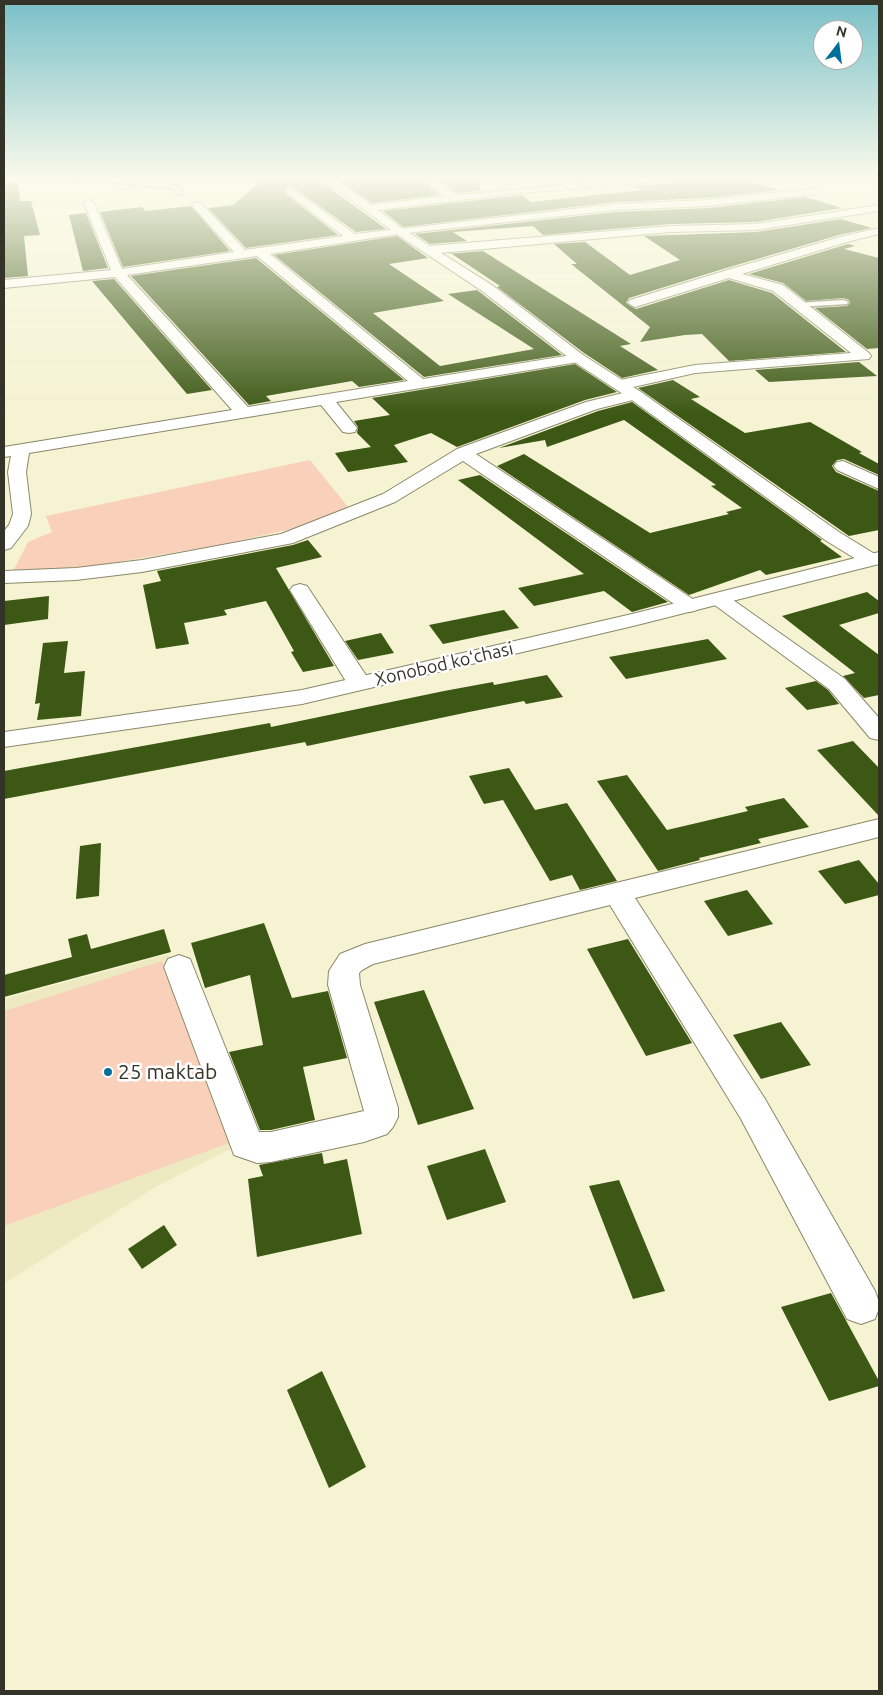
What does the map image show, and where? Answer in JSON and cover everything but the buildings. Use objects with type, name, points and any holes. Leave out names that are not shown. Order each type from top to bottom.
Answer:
[{"type":"street","points":[[111,257],[118,273],[243,412]]},
{"type":"street","points":[[4,284],[118,273],[223,257]]},
{"type":"street","points":[[266,257],[419,383]]},
{"type":"street","points":[[440,257],[488,288],[578,358],[627,390],[832,536],[875,559]]},
{"type":"street","points":[[635,303],[784,257]]},
{"type":"street","points":[[4,577],[76,574],[142,566],[286,539],[389,498],[463,453],[627,390],[695,369],[864,356],[778,288],[728,274]]},
{"type":"street","points":[[6,540],[22,514],[17,472],[12,451],[578,358]]},
{"type":"street","points":[[324,399],[348,428]]},
{"type":"street","points":[[463,453],[690,606]]},
{"type":"street","points":[[843,466],[879,484]]},
{"type":"street","name":"Xonobod koʻchasi","points":[[4,740],[302,697],[690,606],[875,559]]},
{"type":"street","points":[[300,590],[359,683]]},
{"type":"street","points":[[719,599],[837,684],[879,733]]},
{"type":"street","points":[[179,968],[246,1144],[257,1148],[271,1147],[364,1127],[375,1123],[381,1117],[381,1108],[344,985],[344,971],[350,962],[365,955],[879,828]]},
{"type":"street","points":[[617,893],[753,1109],[861,1305]]},
{"type":"lane","points":[[798,305],[844,302]]},
{"type":"shaded area","points":[[310,460],[348,507],[305,526],[224,544],[59,572],[13,571],[28,542],[52,532],[46,516]]},
{"type":"shaded area","name":"25 maktab","points":[[169,954],[238,1145],[157,1186],[4,1284],[4,999]]},
{"type":"shaded area","name":"25 maktab","points":[[162,961],[229,1143],[4,1226],[4,1011]]},
{"type":"place","name":"25 maktab","points":[[108,1072]]}]
